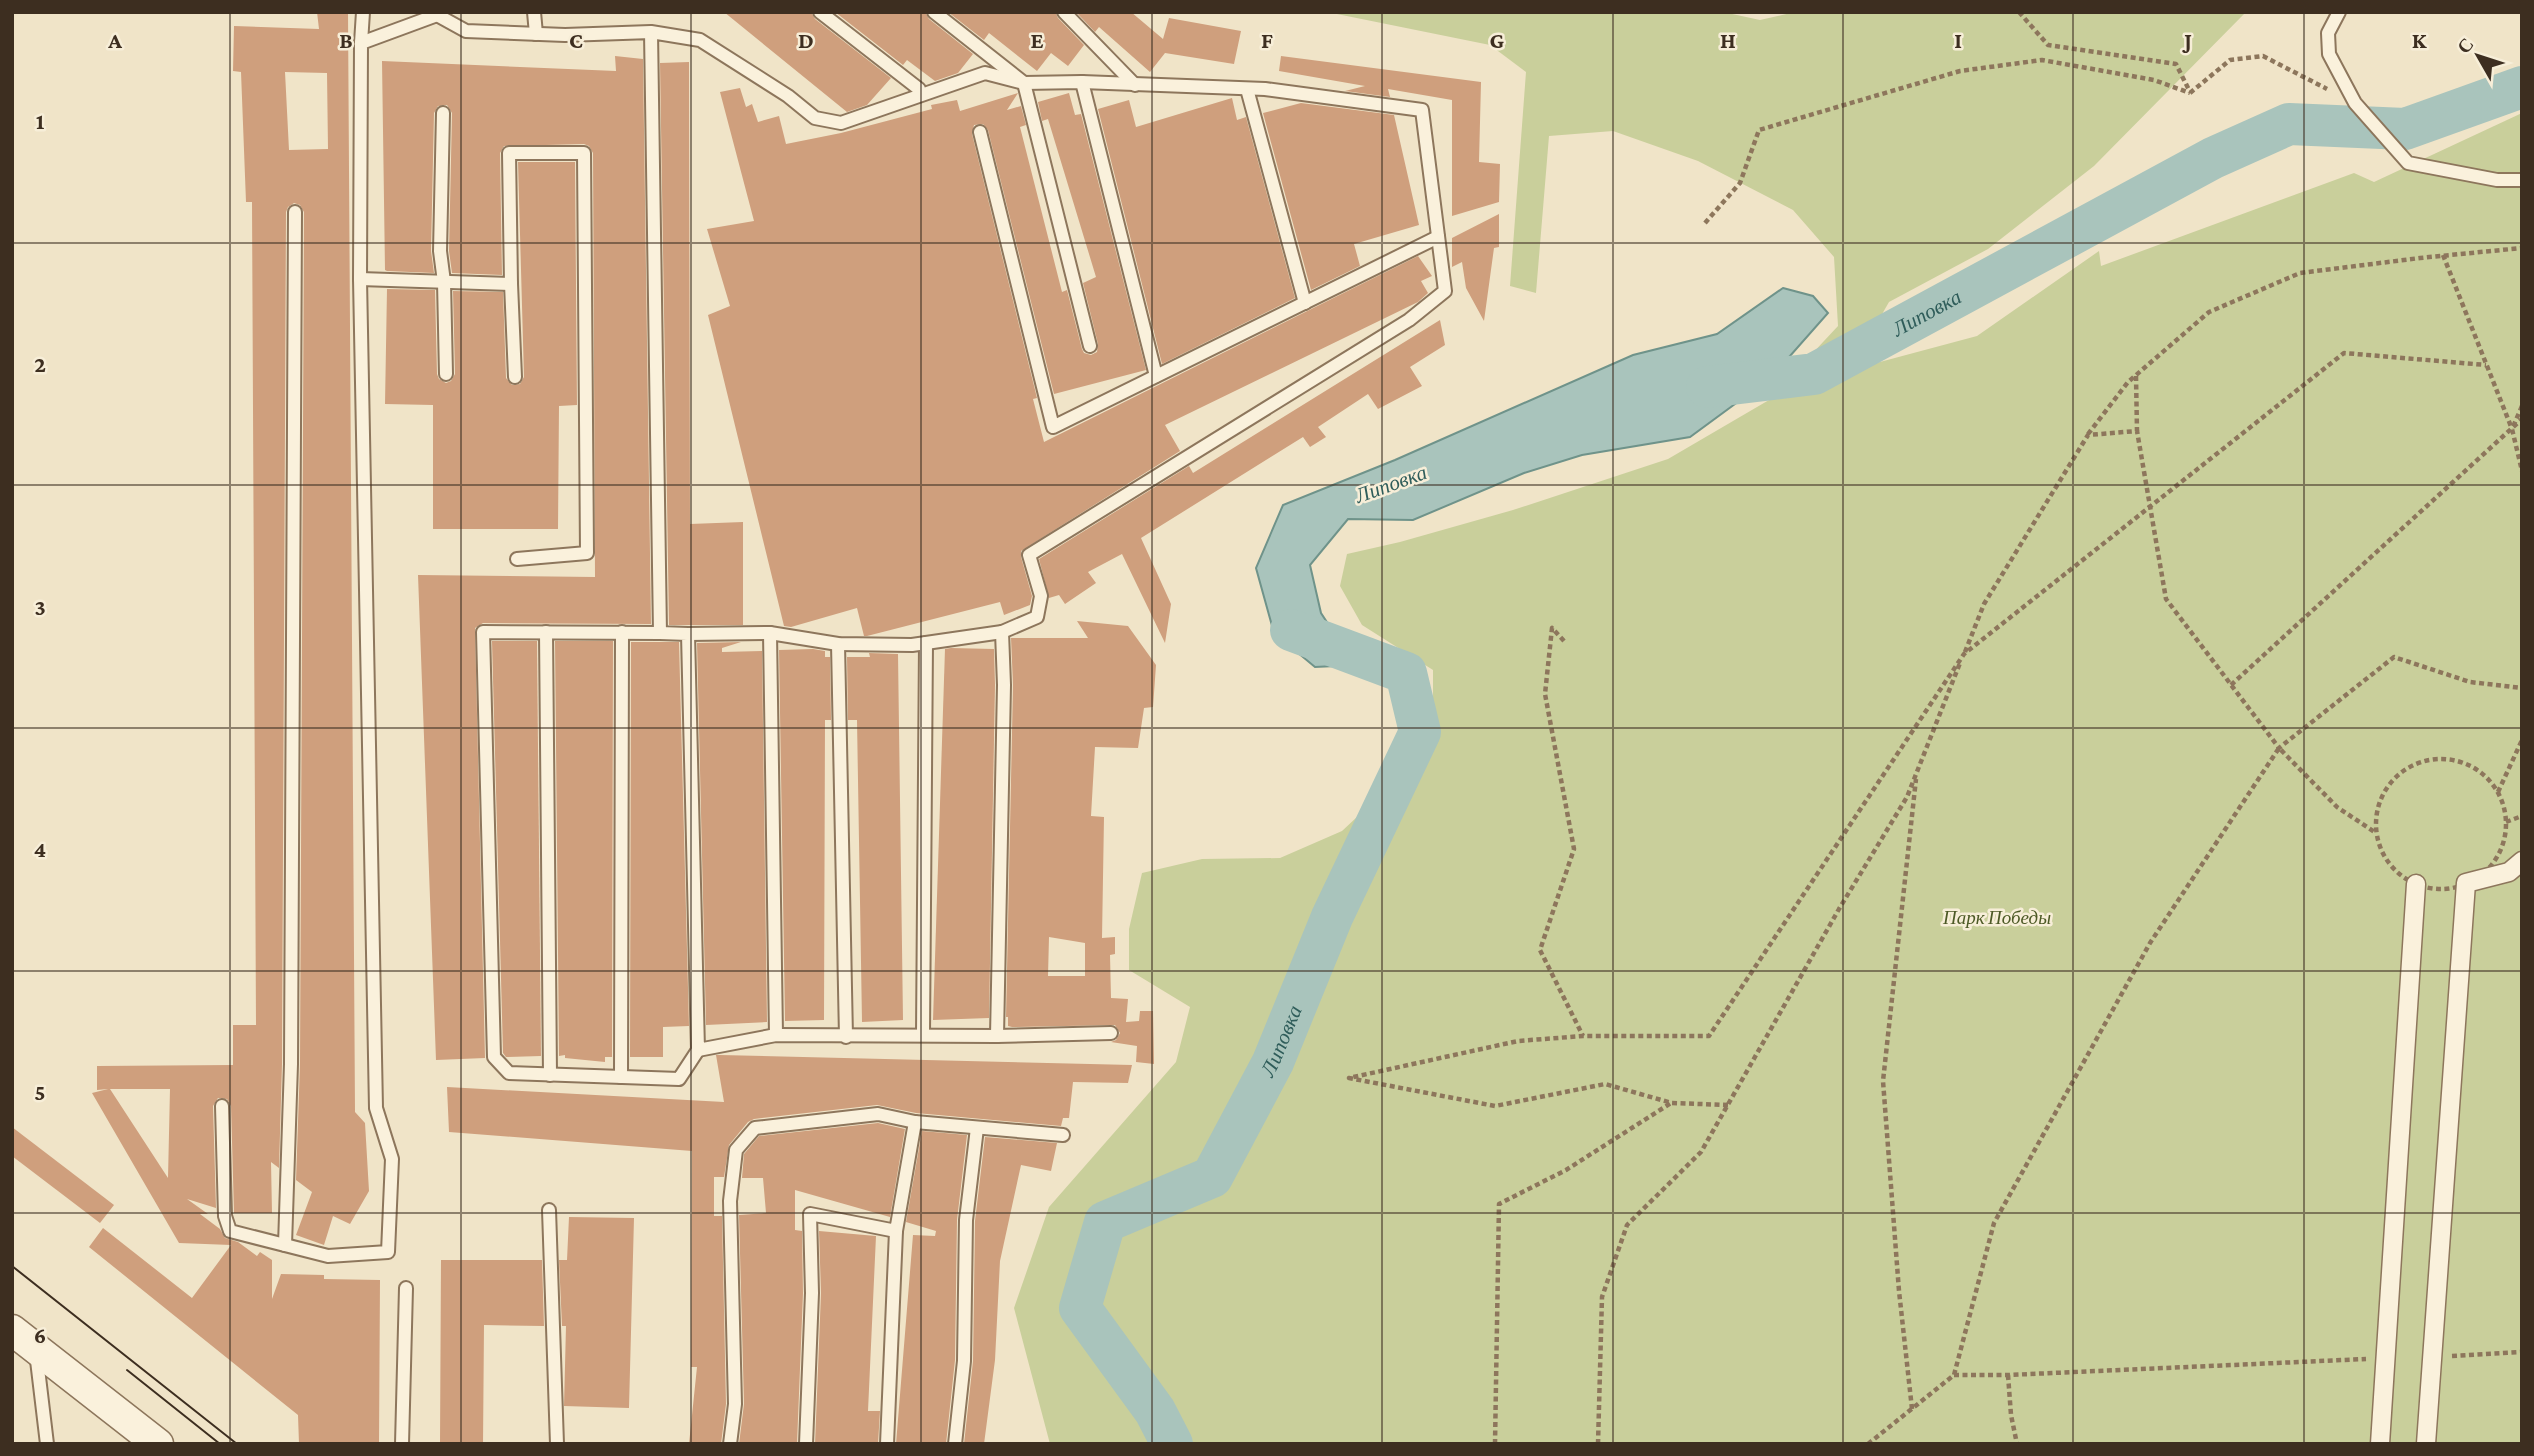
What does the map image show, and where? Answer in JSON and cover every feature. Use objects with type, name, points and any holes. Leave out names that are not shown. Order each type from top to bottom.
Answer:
[{"type":"street","points":[[2426,1444],[2466,883],[2510,872],[2522,861]]},
{"type":"street","points":[[2380,1444],[2416,884]]},
{"type":"street","points":[[12,1330],[158,1444]]},
{"type":"lane","points":[[222,1106],[225,1216],[230,1231],[328,1256],[388,1252],[392,1158],[376,1108],[360,279],[360,43],[363,12]]},
{"type":"lane","points":[[534,12],[536,34]]},
{"type":"lane","points":[[820,12],[919,89]]},
{"type":"lane","points":[[934,12],[1024,83],[1090,346]]},
{"type":"lane","points":[[1064,12],[1135,85]]},
{"type":"lane","points":[[2339,12],[2328,33],[2329,54],[2355,103],[2407,163],[2497,180],[2522,180]]},
{"type":"lane","points":[[360,43],[437,14],[466,31],[565,35],[651,32],[700,40],[788,96],[816,118],[841,122],[985,73],[1024,83],[1082,82],[1265,89],[1422,110],[1445,292],[1409,320],[1029,555],[1041,596],[1037,617],[1002,632],[912,645],[838,644],[770,633],[483,632],[494,1057],[509,1073],[679,1079],[698,1050],[688,634]]},
{"type":"lane","points":[[651,32],[660,632]]},
{"type":"lane","points":[[1082,82],[1156,376]]},
{"type":"lane","points":[[1247,89],[1305,303]]},
{"type":"lane","points":[[443,113],[440,251],[444,282],[446,374]]},
{"type":"lane","points":[[980,132],[1053,427],[1438,237]]},
{"type":"lane","points":[[514,377],[509,153],[584,153],[587,553],[517,559]]},
{"type":"lane","points":[[285,1245],[291,1050],[295,212]]},
{"type":"lane","points":[[360,279],[512,284]]},
{"type":"lane","points":[[546,632],[550,1075]]},
{"type":"lane","points":[[621,1077],[622,632]]},
{"type":"lane","points":[[997,1036],[1004,685],[1002,632]]},
{"type":"lane","points":[[770,633],[776,1035]]},
{"type":"lane","points":[[923,1035],[926,643]]},
{"type":"lane","points":[[838,644],[846,1037]]},
{"type":"lane","points":[[698,1050],[776,1035],[846,1037],[1111,1033]]},
{"type":"lane","points":[[730,1444],[735,1404],[730,1201],[736,1150],[755,1128],[878,1114],[915,1122],[1063,1135]]},
{"type":"lane","points":[[887,1444],[897,1231],[915,1122]]},
{"type":"lane","points":[[955,1444],[964,1361],[966,1220],[977,1128]]},
{"type":"lane","points":[[549,1210],[556,1444]]},
{"type":"lane","points":[[806,1444],[812,1293],[810,1214],[897,1231]]},
{"type":"lane","points":[[402,1444],[406,1288]]},
{"type":"lane","points":[[36,1349],[40,1405],[47,1444]]},
{"type":"path","points":[[2019,12],[2048,45],[2176,64],[2190,93]]},
{"type":"path","points":[[2190,93],[2231,60],[2263,56],[2355,103]]},
{"type":"path","points":[[1705,223],[1740,183],[1759,130],[1960,71],[2042,60],[2154,80],[2190,93]]},
{"type":"path","points":[[1598,1444],[1602,1297],[1627,1225],[1700,1152],[1728,1105],[1839,909],[1907,797],[1984,604],[2088,435],[2128,382],[2209,312],[2300,273],[2522,248]]},
{"type":"path","points":[[2443,255],[2512,429],[2522,471]]},
{"type":"path","points":[[1728,1105],[1672,1103],[1605,1084],[1495,1106],[1349,1078],[1518,1041],[1583,1036],[1709,1036],[1964,654],[2344,353],[2486,365]]},
{"type":"path","points":[[2136,375],[2137,431],[2166,599],[2279,748],[2337,807],[2376,833]]},
{"type":"path","points":[[2512,429],[2522,406]]},
{"type":"path","points":[[2231,685],[2522,419]]},
{"type":"path","points":[[2088,435],[2137,431]]},
{"type":"path","points":[[1564,641],[1552,628],[1545,694],[1574,849],[1540,950],[1583,1036]]},
{"type":"path","points":[[1868,1444],[1954,1375],[1994,1223],[2150,943],[2279,748],[2394,657],[2470,682],[2522,688]]},
{"type":"path","points":[[2497,793],[2522,740]]},
{"type":"path","points":[[2435,759],[2457,761],[2476,769],[2497,793],[2502,801],[2506,822],[2503,843],[2494,862],[2479,877],[2460,886],[2438,889],[2416,884],[2397,872],[2383,855],[2376,833],[2377,812],[2384,792],[2397,776],[2415,764],[2435,759]]},
{"type":"path","points":[[1912,1409],[1899,1291],[1883,1081],[1917,771]]},
{"type":"path","points":[[2506,822],[2522,816]]},
{"type":"path","points":[[1495,1444],[1499,1204],[1566,1170],[1672,1103]]},
{"type":"path","points":[[2433,1357],[2522,1352]]},
{"type":"path","points":[[1954,1375],[2386,1359]]},
{"type":"path","points":[[2008,1375],[2011,1415],[2017,1444]]},
{"type":"green space","name":"Парк Победы","points":[[1327,12],[1723,12],[1760,20],[1795,12],[2246,12],[2094,166],[1988,249],[1889,302],[1850,370],[1977,336],[2099,251],[2101,266],[2354,173],[2374,182],[2522,113],[2522,1444],[1050,1444],[1014,1308],[1049,1207],[1176,1062],[1190,1007],[1129,970],[1129,929],[1142,873],[1202,859],[1280,858],[1342,831],[1433,746],[1433,670],[1362,625],[1340,586],[1347,554],[1513,510],[1668,459],[1769,400],[1838,326],[1834,257],[1793,210],[1698,161],[1613,131],[1549,136],[1536,293],[1510,286],[1526,72],[1490,45]]},
{"type":"water","points":[[1783,288],[1813,296],[1828,313],[1790,356],[1754,390],[1690,437],[1582,455],[1524,473],[1413,520],[1348,519],[1310,565],[1321,613],[1355,665],[1315,667],[1274,633],[1256,568],[1283,505],[1395,460],[1633,355],[1717,334]]},
{"type":"building","points":[[317,12],[348,12],[355,1112],[365,1123],[369,1191],[350,1224],[333,1216],[324,1245],[296,1235],[312,1192],[296,1180],[300,1064],[304,212],[300,205],[294,203],[286,212],[282,1064],[279,1168],[271,1162],[272,1213],[234,1213],[231,1106],[227,1099],[218,1098],[213,1106],[216,1208],[187,1199],[208,1214],[200,1214],[220,1229],[225,1238],[238,1242],[257,1256],[260,1252],[272,1260],[272,1299],[281,1274],[324,1275],[324,1279],[380,1280],[379,1444],[299,1444],[298,1415],[89,1247],[103,1228],[192,1298],[231,1245],[179,1243],[92,1093],[108,1089],[97,1090],[97,1066],[233,1065],[233,1025],[256,1025],[252,202],[246,202],[241,72],[233,71],[234,26],[319,29]],"holes":[[[285,72],[327,73],[328,149],[289,150]],[[110,1089],[170,1089],[168,1178]]]},
{"type":"building","points":[[724,12],[811,12],[815,19],[891,78],[867,105],[847,112]]},
{"type":"building","points":[[835,12],[925,12],[929,19],[973,54],[958,73],[935,81],[907,60],[903,65]]},
{"type":"building","points":[[948,12],[1055,12],[1084,45],[1068,66],[1051,53],[1037,71],[989,33],[984,40]]},
{"type":"building","points":[[1076,12],[1131,12],[1163,39],[1169,18],[1241,31],[1234,64],[1165,53],[1150,72],[1099,27],[1095,32]]},
{"type":"building","points":[[615,56],[643,59],[651,624],[483,623],[475,628],[485,1058],[436,1060],[418,575],[595,577],[593,153],[589,146],[584,144],[504,146],[500,153],[502,275],[452,273],[449,251],[452,113],[447,105],[438,106],[434,113],[431,251],[434,273],[387,271],[382,61],[616,71]]},
{"type":"building","points":[[1281,56],[1481,82],[1479,162],[1500,164],[1499,202],[1452,216],[1452,100],[1388,89],[1390,97],[1345,91],[1365,86],[1279,71]]},
{"type":"building","points":[[689,62],[690,524],[743,522],[743,625],[669,625],[660,63]]},
{"type":"building","points":[[740,88],[746,107],[752,104],[758,122],[779,116],[786,144],[841,133],[932,109],[931,105],[957,100],[960,111],[1018,93],[1007,110],[1021,106],[1026,125],[1020,127],[1062,292],[1067,290],[1082,349],[1084,353],[1091,355],[1097,352],[1098,344],[1083,283],[1096,277],[1048,119],[1042,121],[1038,102],[1069,93],[1075,115],[1081,114],[1146,370],[1054,394],[988,130],[983,124],[974,125],[972,134],[1037,398],[1033,399],[1044,442],[1418,256],[1432,276],[1421,281],[1428,293],[1418,302],[1165,425],[1180,451],[1021,551],[1032,596],[1030,605],[1004,615],[1000,602],[867,636],[864,636],[857,608],[791,627],[784,626],[708,315],[730,306],[707,229],[754,221],[720,92]]},
{"type":"building","points":[[1232,98],[1237,120],[1246,117],[1295,298],[1162,364],[1098,109],[1129,100],[1136,127]]},
{"type":"building","points":[[1301,103],[1394,115],[1419,225],[1354,244],[1360,266],[1311,290],[1263,113]]},
{"type":"building","points":[[518,162],[575,162],[577,405],[559,406],[558,529],[433,529],[433,405],[385,404],[387,289],[435,290],[437,374],[439,379],[446,383],[451,381],[455,374],[453,291],[503,292],[506,378],[512,385],[520,384],[524,377]]},
{"type":"building","points":[[1499,214],[1499,247],[1494,248],[1484,321],[1466,288],[1462,262],[1452,267],[1452,238]]},
{"type":"building","points":[[1440,320],[1445,345],[1410,367],[1422,386],[1378,409],[1368,394],[1318,427],[1326,437],[1310,447],[1303,437],[1141,538],[1171,604],[1165,643],[1122,554],[1088,572],[1096,583],[1065,604],[1059,595],[1049,598],[1039,559],[1189,466],[1193,473]]},
{"type":"building","points":[[1077,621],[1128,626],[1156,665],[1153,707],[1144,708],[1138,748],[1095,747],[1091,816],[1104,817],[1102,938],[1115,937],[1115,954],[1110,955],[1111,998],[1128,999],[1126,1022],[1139,1021],[1140,1011],[1153,1011],[1154,1064],[1136,1062],[1137,1046],[1111,1042],[1116,1040],[1120,1033],[1115,1025],[1012,1027],[1008,1026],[1006,1017],[1013,685],[1011,638],[1088,638]],"holes":[[[1049,937],[1085,943],[1085,976],[1048,976]]]},
{"type":"building","points":[[492,641],[537,641],[541,1056],[506,1057],[503,1053]]},
{"type":"building","points":[[555,641],[613,641],[612,1057],[605,1057],[605,1062],[559,1056]]},
{"type":"building","points":[[631,642],[679,642],[689,1026],[663,1027],[663,1057],[630,1057]]},
{"type":"building","points":[[741,642],[722,648],[722,652],[762,651],[767,1022],[706,1025],[697,643]]},
{"type":"building","points":[[945,649],[994,649],[989,1018],[933,1020]]},
{"type":"building","points":[[779,650],[825,651],[825,657],[830,657],[831,720],[825,720],[824,1020],[785,1021]]},
{"type":"building","points":[[869,653],[898,654],[903,1020],[862,1022],[857,720],[848,720],[847,657],[870,657]]},
{"type":"building","points":[[716,1055],[1132,1065],[1128,1083],[1073,1082],[1069,1118],[1063,1118],[1061,1126],[916,1113],[877,1105],[754,1119],[748,1122],[729,1145],[724,1177],[714,1177],[714,1216],[722,1216],[726,1404],[721,1444],[689,1444],[697,1367],[691,1367],[692,1151],[449,1132],[447,1087],[724,1102]]},
{"type":"building","points":[[878,1123],[905,1129],[890,1217],[795,1190],[795,1230],[802,1231],[803,1293],[797,1444],[739,1444],[744,1404],[739,1215],[766,1213],[763,1178],[742,1178],[744,1154],[759,1136]]},
{"type":"building","points":[[12,1127],[114,1205],[100,1223],[12,1156]]},
{"type":"building","points":[[922,1131],[967,1135],[957,1220],[955,1360],[946,1444],[896,1444],[913,1235],[935,1236],[936,1231],[906,1222]]},
{"type":"building","points":[[985,1137],[1057,1143],[1051,1171],[1021,1165],[1000,1261],[995,1360],[984,1444],[964,1444],[973,1361],[975,1221]]},
{"type":"building","points":[[569,1217],[634,1218],[629,1408],[564,1406],[566,1326],[562,1326],[559,1260],[567,1260]]},
{"type":"building","points":[[819,1231],[876,1236],[868,1411],[880,1411],[878,1444],[815,1444],[821,1293]]},
{"type":"building","points":[[441,1260],[542,1260],[544,1326],[484,1325],[483,1444],[440,1444]]},
{"type":"waterway","name":"Липовка","points":[[1707,387],[1814,374],[2213,158],[2289,124],[2405,129],[2522,87]]},
{"type":"waterway","name":"Липовка","points":[[1172,1444],[1155,1411],[1080,1308],[1105,1222],[1212,1177],[1273,1062],[1332,917],[1420,732],[1406,673],[1291,630]]},
{"type":"tram line","points":[[12,1266],[237,1444]]},
{"type":"tram line","points":[[127,1370],[220,1444]]}]
